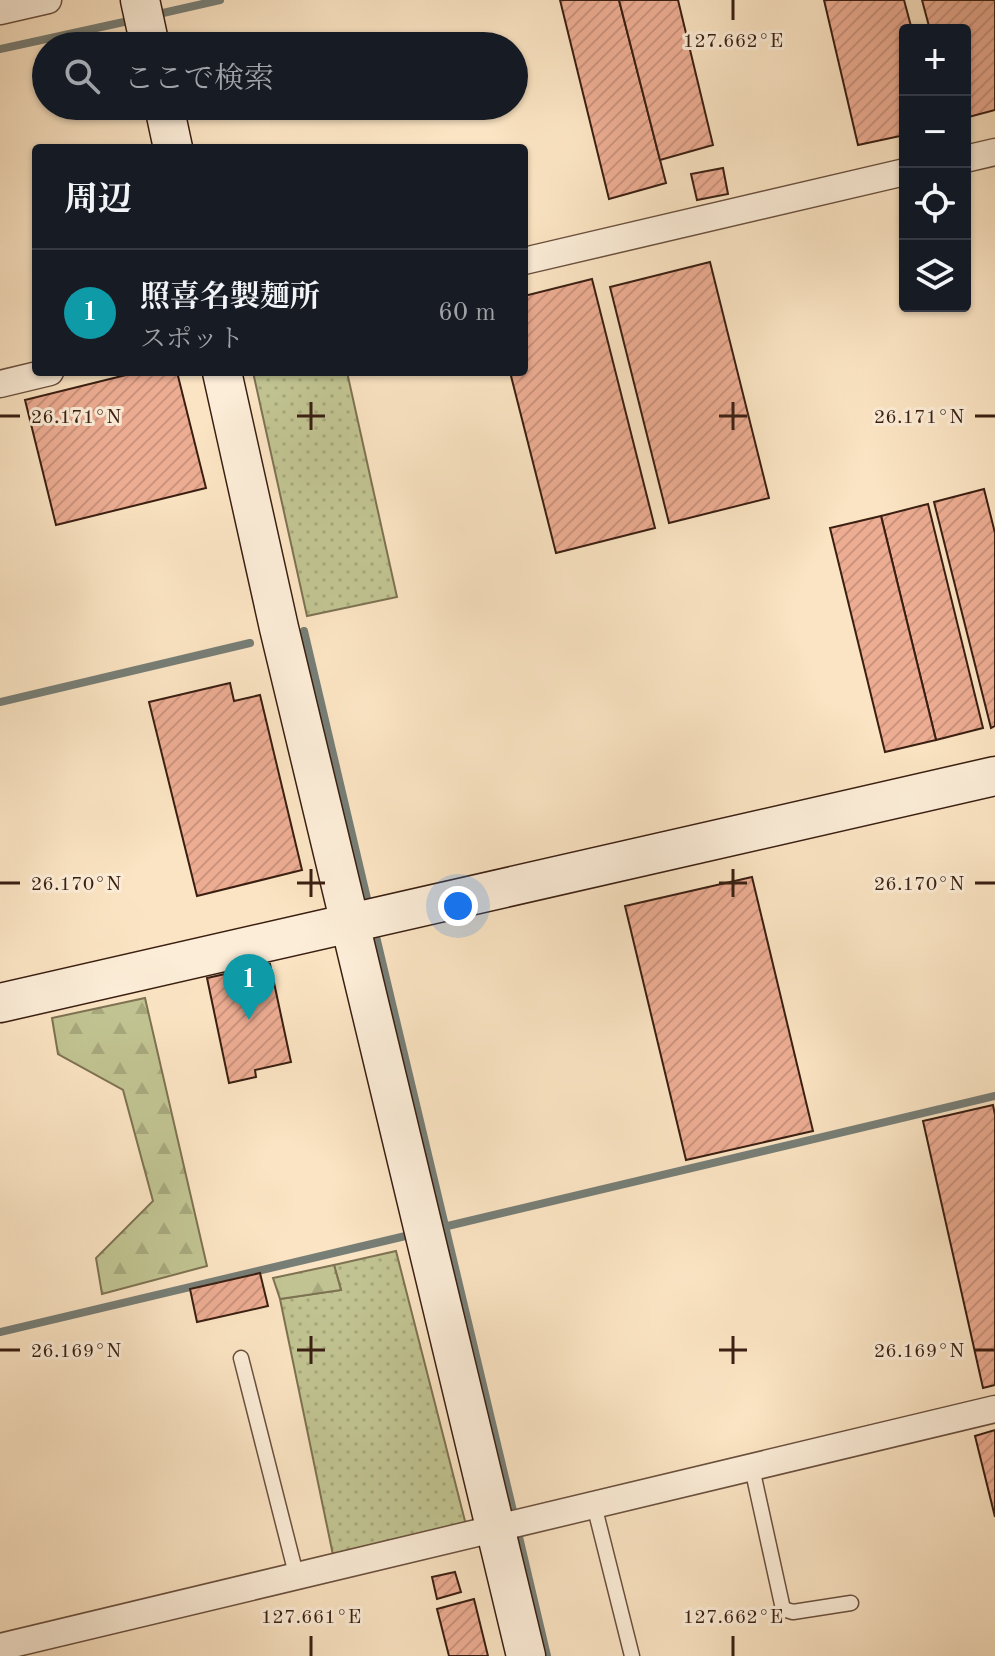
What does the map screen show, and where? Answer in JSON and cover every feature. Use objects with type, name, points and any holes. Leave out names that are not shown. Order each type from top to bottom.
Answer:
[{"type":"street","points":[[0,11],[48,0]]},
{"type":"street","points":[[140,0],[147,32]]},
{"type":"street","points":[[167,120],[172,144]]},
{"type":"street","points":[[971,158],[995,152]]},
{"type":"street","points":[[528,260],[899,173]]},
{"type":"street","points":[[0,384],[33,376]]},
{"type":"street","points":[[223,376],[279,628],[526,1656]]},
{"type":"street","points":[[0,1003],[995,776]]},
{"type":"street","points":[[0,1647],[33,1648],[297,1578],[995,1409]]},
{"type":"lane","points":[[241,1358],[297,1578]]},
{"type":"lane","points":[[752,1468],[783,1609],[793,1612],[851,1603]]},
{"type":"lane","points":[[594,1505],[632,1656]]},
{"type":"green space","points":[[254,376],[348,376],[397,597],[307,616]]},
{"type":"green space","points":[[145,998],[207,1266],[102,1294],[96,1258],[153,1201],[123,1090],[58,1054],[52,1018]]},
{"type":"green space","points":[[396,1251],[466,1525],[333,1555],[280,1299],[341,1290],[334,1265]]},
{"type":"green space","points":[[334,1265],[341,1290],[280,1299],[273,1278]]},
{"type":"building","points":[[560,0],[619,0],[666,183],[609,199]]},
{"type":"building","points":[[619,0],[678,0],[713,145],[660,160]]},
{"type":"building","points":[[824,0],[904,0],[910,24],[899,24],[899,136],[858,145]]},
{"type":"building","points":[[922,0],[995,0],[995,110],[971,116],[971,24],[928,24]]},
{"type":"building","points":[[723,168],[728,194],[697,200],[691,174]]},
{"type":"building","points":[[710,262],[769,498],[669,523],[610,287]]},
{"type":"building","points":[[592,279],[655,528],[556,553],[511,376],[528,376],[528,295]]},
{"type":"building","points":[[122,376],[178,376],[206,488],[56,525],[25,400]]},
{"type":"building","points":[[984,489],[995,533],[995,726],[991,728],[934,502]]},
{"type":"building","points":[[928,504],[983,728],[936,740],[881,516]]},
{"type":"building","points":[[881,516],[936,740],[885,752],[830,528]]},
{"type":"building","points":[[230,683],[234,701],[260,695],[302,870],[197,896],[149,702]]},
{"type":"building","points":[[752,877],[813,1131],[686,1160],[625,906]]},
{"type":"building","points":[[270,964],[291,1062],[255,1070],[256,1077],[229,1083],[207,978]]},
{"type":"building","points":[[993,1105],[995,1385],[983,1388],[923,1121]]},
{"type":"building","points":[[260,1273],[268,1306],[197,1322],[190,1289]]},
{"type":"building","points":[[995,1430],[995,1517],[975,1436]]},
{"type":"building","points":[[455,1572],[461,1592],[437,1599],[432,1577]]},
{"type":"building","points":[[474,1599],[488,1656],[449,1656],[437,1609]]},
{"type":"waterway","points":[[154,15],[220,0]]},
{"type":"waterway","points":[[78,32],[133,20]]},
{"type":"waterway","points":[[0,49],[32,42]]},
{"type":"waterway","points":[[304,631],[369,907]]},
{"type":"waterway","points":[[0,702],[250,643]]},
{"type":"waterway","points":[[374,928],[513,1511]]},
{"type":"waterway","points":[[435,1229],[995,1096]]},
{"type":"waterway","points":[[0,1332],[414,1234]]},
{"type":"waterway","points":[[519,1537],[547,1656]]},
{"type":"place","name":"照喜名製麺所","points":[[249,1020]]}]
